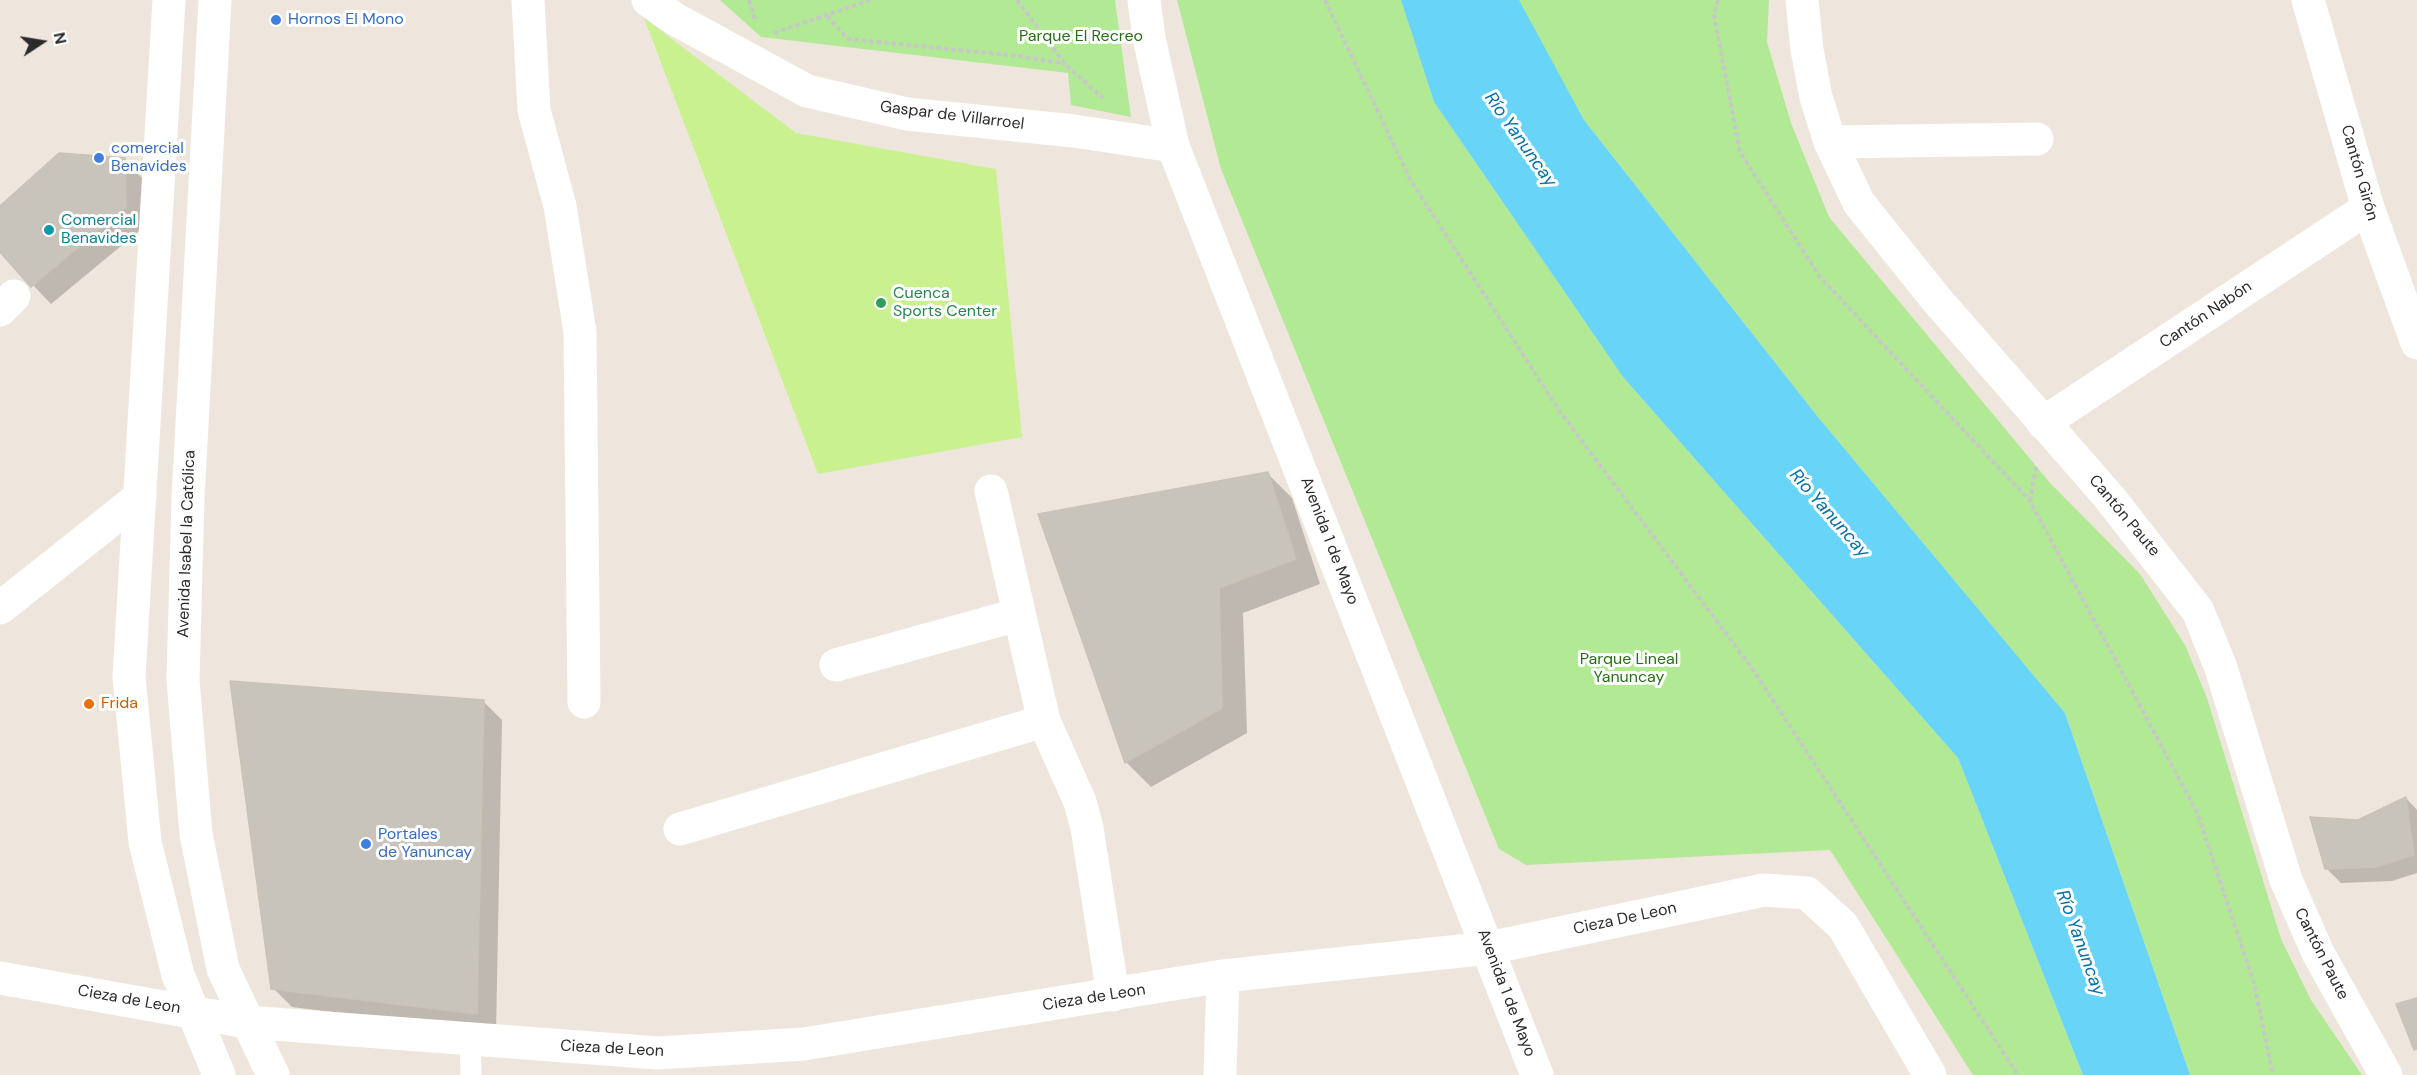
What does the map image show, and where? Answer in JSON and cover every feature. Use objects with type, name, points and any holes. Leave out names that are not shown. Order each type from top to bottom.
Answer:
[{"type":"street","points":[[169,0],[129,677],[144,831],[178,975],[219,1075]]},
{"type":"street","name":"Avenida Isabel la Católica","points":[[215,0],[188,498],[183,680],[196,834],[223,969],[273,1075]]},
{"type":"street","points":[[528,0],[534,110],[560,206],[580,332],[584,702]]},
{"type":"street","name":"Gaspar de Villarroel","points":[[648,0],[748,45],[807,91],[907,114],[1074,131],[1173,146]]},
{"type":"street","name":"Avenida 1 de Mayo","points":[[1144,0],[1149,38],[1173,146],[1537,1075]]},
{"type":"street","name":"Cantón Paute","points":[[1802,0],[1810,72],[1830,142],[1863,208],[1936,299],[2109,497],[2198,611],[2221,668],[2286,880],[2318,953],[2386,1075]]},
{"type":"street","name":"Cantón Girón","points":[[2308,0],[2368,208],[2417,343]]},
{"type":"street","points":[[1830,142],[2037,139]]},
{"type":"street","name":"Cantón Nabón","points":[[2043,423],[2368,208]]},
{"type":"street","points":[[990,491],[1017,615],[1044,721],[1076,793],[1087,828],[1113,995]]},
{"type":"street","points":[[0,608],[140,497]]},
{"type":"street","points":[[836,665],[1017,615]]},
{"type":"street","points":[[680,829],[1044,721]]},
{"type":"street","name":"Cieza De Leon","points":[[1223,976],[1489,948],[1764,890],[1807,894],[1843,926],[1930,1075]]},
{"type":"street","points":[[1220,1075],[1223,976]]},
{"type":"street","name":"Cieza de Leon","points":[[0,978],[247,1022],[470,1039],[659,1064],[804,1044],[1223,976]]},
{"type":"lane","points":[[470,1039],[471,1075]]},
{"type":"path","points":[[749,0],[748,45],[870,0]]},
{"type":"path","points":[[1017,0],[1065,64],[1110,104]]},
{"type":"path","points":[[1325,0],[1410,179],[1551,399],[1754,671],[2018,1075]]},
{"type":"path","points":[[1718,0],[1714,15],[1740,152],[1820,278],[2030,501],[2197,812],[2254,983],[2273,1075]]},
{"type":"path","points":[[827,16],[848,39],[1019,56],[1065,64]]},
{"type":"green space","name":"Parque El Recreo","points":[[720,0],[1115,0],[1131,117],[1071,105],[1068,73],[761,37]]},
{"type":"green space","name":"Parque Lineal Yanuncay","points":[[1177,0],[1401,0],[1434,102],[1623,377],[1958,758],[2083,1075],[1973,1075],[1830,850],[1526,865],[1499,849],[1221,169]]},
{"type":"green space","points":[[1518,0],[1769,0],[1767,42],[1791,123],[1829,217],[2051,484],[2140,574],[2185,645],[2207,698],[2281,939],[2311,1000],[2362,1075],[2190,1075],[2065,713],[1818,417],[1584,120]]},
{"type":"green space","name":"Cuenca Sports Center","points":[[644,18],[796,133],[996,169],[1022,437],[818,474]]},
{"type":"water","name":"Río Yanuncay","points":[[1401,0],[1519,0],[1584,120],[1818,417],[2065,713],[2190,1075],[2083,1075],[1958,758],[1623,377],[1434,102]]},
{"type":"building","name":"Comercial Benavides","points":[[59,153],[125,158],[126,207],[31,287],[0,252],[0,206]]},
{"type":"building","points":[[1268,472],[1296,559],[1219,588],[1222,708],[1125,763],[1038,514]]},
{"type":"building","name":"Portales de Yanuncay","points":[[230,681],[484,700],[477,1014],[271,989]]},
{"type":"building","points":[[2406,797],[2414,855],[2376,867],[2325,869],[2310,817],[2358,820]]},
{"type":"building","points":[[2417,998],[2417,1049],[2414,1050],[2396,1004]]},
{"type":"place","name":"Hornos El Mono","points":[[276,20]]},
{"type":"place","name":"comercial Benavides","points":[[99,158]]},
{"type":"place","name":"Comercial Benavides","points":[[49,230]]},
{"type":"place","name":"Cuenca Sports Center","points":[[881,303]]},
{"type":"place","name":"Frida","points":[[89,704]]},
{"type":"place","name":"Portales de Yanuncay","points":[[366,844]]}]
